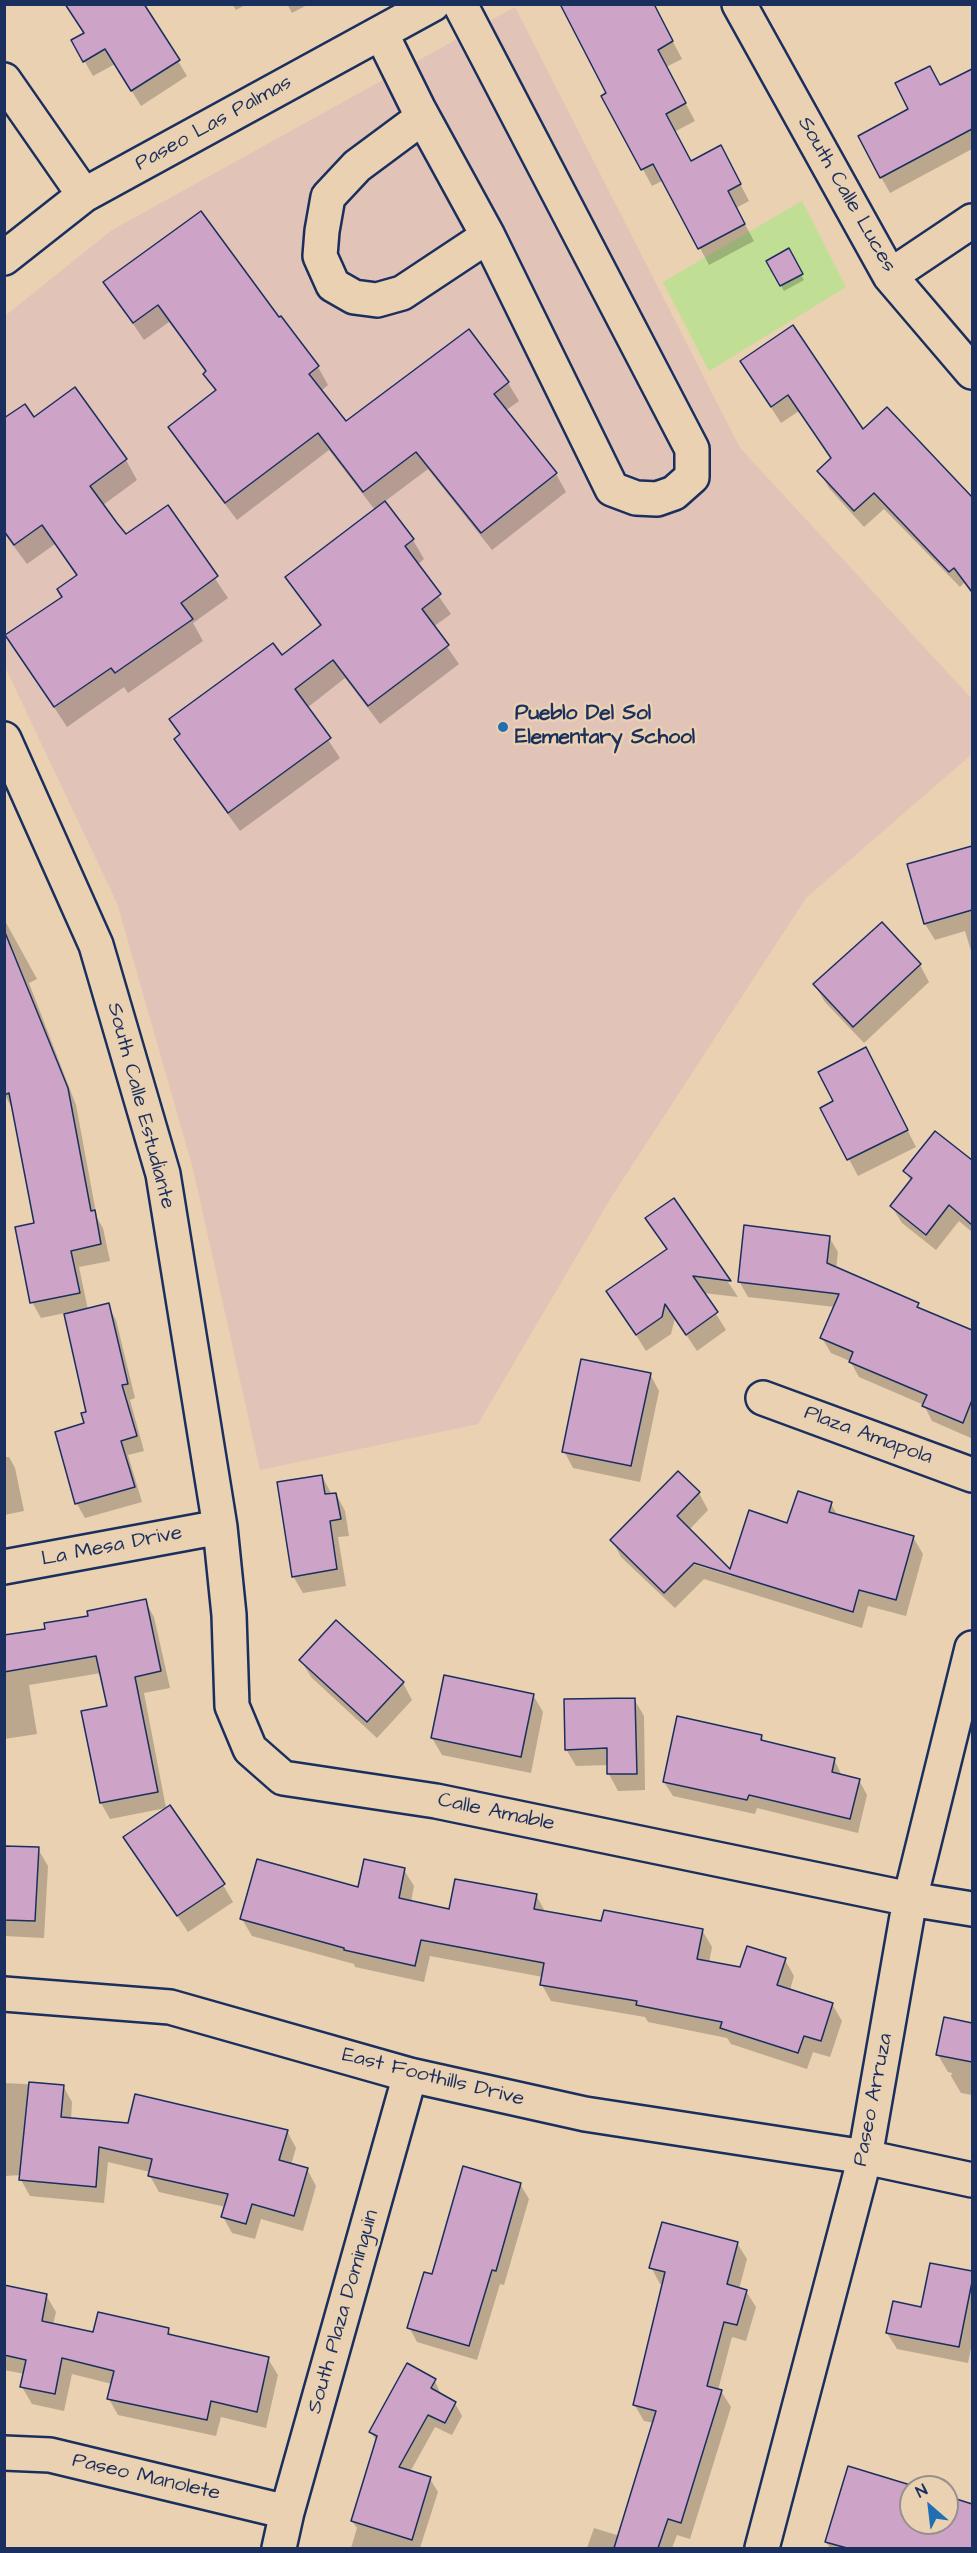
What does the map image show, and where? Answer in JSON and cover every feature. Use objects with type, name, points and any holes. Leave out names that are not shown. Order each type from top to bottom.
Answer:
[{"type":"street","name":"Paseo Las Palmas","points":[[4,258],[84,195],[433,4]]},
{"type":"street","points":[[381,33],[423,117],[488,236],[612,489],[636,498],[657,499],[674,493],[692,477],[692,449],[460,4]]},
{"type":"street","name":"South Calle Luces","points":[[739,4],[890,276],[972,372]]},
{"type":"street","points":[[4,80],[84,195]]},
{"type":"street","points":[[423,117],[357,165],[328,196],[321,231],[320,256],[333,285],[354,297],[377,300],[402,293],[488,236]]},
{"type":"street","points":[[890,276],[972,221]]},
{"type":"street","name":"South Calle Estudiante","points":[[4,739],[96,945],[163,1174],[220,1527]]},
{"type":"street","name":"Plaza Amapola","points":[[763,1398],[972,1475]]},
{"type":"street","name":"La Mesa Drive","points":[[4,1567],[220,1527]]},
{"type":"street","name":"Calle Amable","points":[[220,1527],[229,1615],[232,1706],[250,1749],[283,1778],[436,1801],[910,1899],[972,1909]]},
{"type":"street","name":"Paseo Arruza","points":[[762,2548],[865,2157],[910,1899],[972,1648]]},
{"type":"street","name":"East Foothills Drive","points":[[4,1994],[170,2007],[410,2075],[585,2114],[865,2157],[972,2180]]},
{"type":"street","name":"South Plaza Dominguin","points":[[279,2548],[287,2512],[410,2075]]},
{"type":"street","name":"Paseo Manolete","points":[[4,2452],[50,2456],[287,2512]]},
{"type":"shaded area","name":"Pueblo Del Sol Elementary School","points":[[515,7],[740,448],[972,699],[972,754],[806,898],[612,1196],[478,1424],[260,1470],[193,1169],[117,903],[5,667],[5,316],[112,230]]},
{"type":"green space","points":[[802,201],[846,287],[709,371],[663,282]]},
{"type":"building","points":[[65,4],[144,4],[180,60],[131,91],[105,49],[83,62],[71,40],[84,33]]},
{"type":"building","points":[[560,4],[654,4],[673,41],[658,50],[686,103],[666,114],[691,161],[721,145],[741,184],[728,191],[745,224],[698,249],[653,164],[641,170],[601,96],[606,93]]},
{"type":"building","points":[[930,66],[940,85],[972,69],[972,129],[880,178],[858,136],[908,109],[895,83]]},
{"type":"building","points":[[201,211],[279,317],[281,316],[319,366],[309,374],[346,421],[469,329],[509,382],[494,394],[557,473],[481,533],[416,452],[363,492],[318,433],[225,503],[168,427],[216,390],[203,374],[206,371],[158,305],[133,323],[103,282]]},
{"type":"building","points":[[789,248],[803,274],[780,286],[766,261]]},
{"type":"building","points":[[793,325],[863,429],[887,407],[972,497],[972,592],[954,568],[949,572],[874,493],[854,511],[817,471],[831,458],[788,395],[771,407],[740,361]]},
{"type":"building","points":[[75,387],[127,459],[90,486],[117,523],[126,534],[168,505],[218,576],[181,603],[193,619],[115,673],[111,668],[54,707],[5,635],[62,597],[57,589],[77,575],[42,525],[14,545],[4,531],[4,418],[25,404],[34,417]]},
{"type":"building","points":[[385,501],[414,539],[405,546],[441,594],[422,609],[449,645],[368,706],[333,660],[295,689],[331,738],[228,813],[174,739],[180,734],[169,719],[273,643],[282,655],[321,625],[285,577]]},
{"type":"building","points":[[972,846],[972,910],[924,924],[907,864]]},
{"type":"building","points":[[882,922],[921,964],[853,1027],[813,984]]},
{"type":"building","points":[[4,930],[68,1088],[91,1211],[95,1210],[101,1244],[71,1251],[80,1293],[30,1303],[15,1227],[34,1223],[9,1093],[4,1095]]},
{"type":"building","points":[[866,1047],[908,1130],[847,1160],[820,1108],[833,1101],[818,1072]]},
{"type":"building","points":[[935,1131],[972,1160],[972,1225],[949,1205],[926,1235],[890,1206],[912,1178],[903,1171]]},
{"type":"building","points":[[674,1198],[731,1281],[693,1276],[718,1312],[686,1335],[665,1304],[662,1317],[636,1335],[606,1291],[667,1249],[645,1218]]},
{"type":"building","points":[[744,1225],[830,1236],[827,1263],[919,1303],[917,1307],[972,1330],[972,1400],[963,1423],[922,1406],[927,1395],[849,1362],[853,1352],[820,1338],[839,1294],[738,1282]]},
{"type":"building","points":[[109,1303],[128,1384],[122,1385],[137,1436],[121,1441],[135,1487],[75,1504],[55,1432],[84,1423],[81,1413],[86,1412],[64,1314]]},
{"type":"building","points":[[581,1359],[651,1373],[631,1466],[562,1452]]},
{"type":"building","points":[[678,1471],[700,1492],[677,1516],[730,1569],[749,1510],[787,1523],[798,1491],[832,1502],[829,1512],[914,1536],[896,1600],[859,1590],[853,1612],[694,1563],[664,1593],[610,1540]]},
{"type":"building","points":[[322,1475],[325,1494],[336,1493],[341,1519],[330,1521],[337,1569],[292,1577],[277,1482]]},
{"type":"building","points":[[146,1599],[161,1671],[135,1677],[158,1792],[100,1803],[81,1711],[107,1706],[96,1656],[4,1672],[4,1635],[45,1629],[44,1623],[88,1616],[87,1611]]},
{"type":"building","points":[[336,1620],[404,1682],[367,1722],[299,1660]]},
{"type":"building","points":[[444,1675],[534,1694],[521,1757],[431,1738]]},
{"type":"building","points":[[635,1698],[637,1774],[607,1774],[607,1748],[565,1750],[564,1699]]},
{"type":"building","points":[[677,1716],[762,1735],[761,1740],[835,1758],[832,1772],[860,1779],[850,1819],[749,1795],[747,1800],[663,1782]]},
{"type":"building","points":[[170,1805],[225,1884],[177,1916],[123,1837]]},
{"type":"building","points":[[4,1846],[39,1847],[35,1921],[4,1920]]},
{"type":"building","points":[[257,1859],[358,1887],[364,1859],[405,1868],[399,1898],[449,1909],[455,1879],[537,1894],[534,1909],[601,1921],[604,1910],[703,1929],[697,1959],[740,1967],[747,1946],[786,1958],[777,1985],[833,2003],[821,2041],[804,2036],[798,2053],[720,2028],[722,2022],[636,2005],[637,2001],[540,1985],[544,1963],[421,1940],[415,1966],[344,1950],[344,1948],[240,1919]]},
{"type":"building","points":[[944,2017],[972,2023],[972,2062],[936,2055]]},
{"type":"building","points":[[29,2082],[64,2085],[61,2117],[128,2123],[135,2094],[288,2130],[279,2160],[308,2168],[294,2216],[252,2204],[246,2224],[221,2217],[228,2194],[148,2176],[152,2159],[99,2147],[96,2187],[19,2180]]},
{"type":"building","points":[[463,2166],[521,2183],[496,2271],[492,2270],[469,2346],[407,2328],[424,2272],[432,2274]]},
{"type":"building","points":[[662,2222],[738,2242],[727,2284],[747,2290],[737,2325],[724,2322],[707,2386],[722,2390],[681,2523],[668,2519],[658,2548],[614,2548],[656,2411],[633,2405],[665,2272],[649,2268]]},
{"type":"building","points":[[930,2263],[972,2271],[972,2282],[959,2347],[886,2333],[893,2301],[921,2307]]},
{"type":"building","points":[[4,2285],[47,2294],[42,2321],[93,2332],[98,2312],[169,2328],[168,2334],[269,2357],[257,2412],[211,2401],[207,2420],[107,2399],[114,2371],[62,2358],[55,2394],[20,2387],[26,2360],[4,2355]]},
{"type":"building","points":[[407,2363],[436,2379],[431,2388],[456,2402],[445,2423],[428,2415],[399,2467],[431,2477],[412,2540],[351,2521],[377,2436],[369,2432]]},
{"type":"building","points":[[848,2466],[899,2482],[899,2535],[959,2535],[959,2500],[972,2504],[972,2548],[847,2548],[825,2542]]},
{"type":"place","name":"Pueblo Del Sol Elementary School","points":[[503,727]]}]
